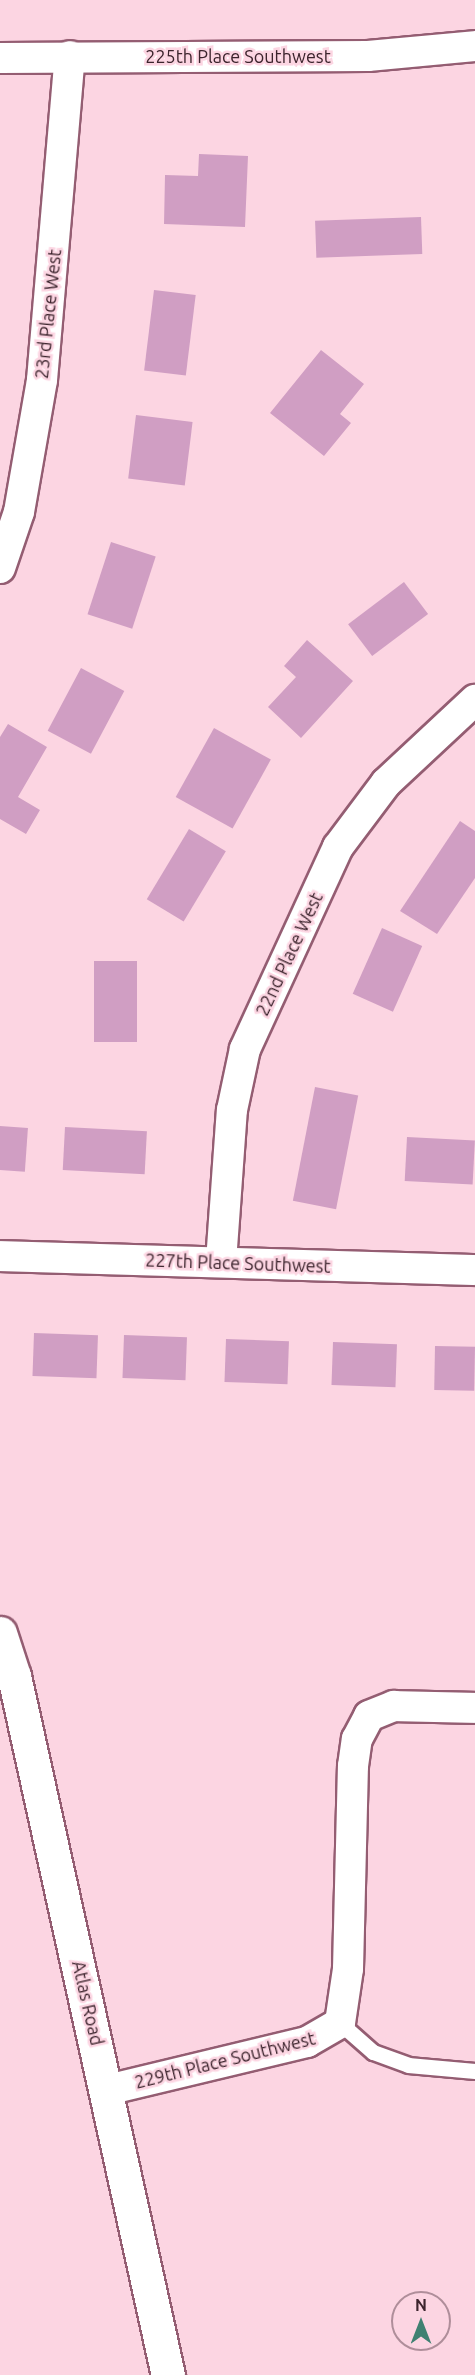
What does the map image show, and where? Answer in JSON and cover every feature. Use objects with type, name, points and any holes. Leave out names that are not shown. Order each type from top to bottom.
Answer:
[{"type":"main road","name":"Atlas Road","points":[[0,1633],[14,1676],[168,2375]]},
{"type":"street","name":"225th Place Southwest","points":[[0,58],[368,56],[475,46]]},
{"type":"street","name":"23rd Place West","points":[[0,568],[19,512],[42,380],[70,56]]},
{"type":"street","name":"22nd Place West","points":[[221,1262],[232,1110],[245,1049],[338,847],[386,783],[475,700]]},
{"type":"street","name":"227th Place Southwest","points":[[0,1256],[475,1270]]},
{"type":"street","points":[[339,2023],[348,1969],[353,1766],[357,1739],[369,1716],[394,1706],[475,1708]]},
{"type":"street","name":"229th Place Southwest","points":[[107,2090],[307,2042],[339,2023]]},
{"type":"lane","points":[[339,2023],[373,2052],[408,2065],[475,2071]]},
{"type":"building","points":[[199,154],[248,156],[245,227],[164,224],[165,175],[198,176]]},
{"type":"building","points":[[421,217],[422,254],[316,258],[315,221]]},
{"type":"building","points":[[154,290],[196,295],[186,376],[144,370]]},
{"type":"building","points":[[321,350],[364,384],[340,414],[351,423],[324,456],[270,413]]},
{"type":"building","points":[[136,415],[193,422],[185,485],[128,479]]},
{"type":"building","points":[[111,542],[156,557],[132,629],[88,614]]},
{"type":"building","points":[[404,582],[428,614],[372,656],[348,624]]},
{"type":"building","points":[[307,640],[353,681],[301,738],[268,707],[296,677],[284,666]]},
{"type":"building","points":[[81,668],[124,691],[91,754],[48,731]]},
{"type":"building","points":[[8,724],[47,747],[18,797],[40,810],[26,834],[0,819],[0,737]]},
{"type":"building","points":[[214,728],[271,760],[233,829],[176,797]]},
{"type":"building","points":[[460,821],[475,831],[475,878],[437,934],[400,911]]},
{"type":"building","points":[[189,829],[226,851],[184,921],[147,899]]},
{"type":"building","points":[[382,928],[422,946],[393,1012],[353,994]]},
{"type":"building","points":[[94,961],[137,961],[137,1042],[94,1042]]},
{"type":"building","points":[[315,1087],[358,1095],[336,1209],[293,1201]]},
{"type":"building","points":[[0,1126],[28,1128],[25,1172],[0,1170]]},
{"type":"building","points":[[65,1127],[147,1131],[145,1174],[63,1170]]},
{"type":"building","points":[[407,1137],[475,1141],[473,1184],[405,1181]]},
{"type":"building","points":[[34,1333],[98,1335],[96,1378],[32,1376]]},
{"type":"building","points":[[124,1335],[187,1337],[185,1380],[122,1378]]},
{"type":"building","points":[[226,1339],[289,1341],[287,1384],[224,1382]]},
{"type":"building","points":[[333,1342],[397,1344],[395,1387],[331,1385]]},
{"type":"building","points":[[435,1346],[475,1347],[474,1391],[434,1390]]}]
